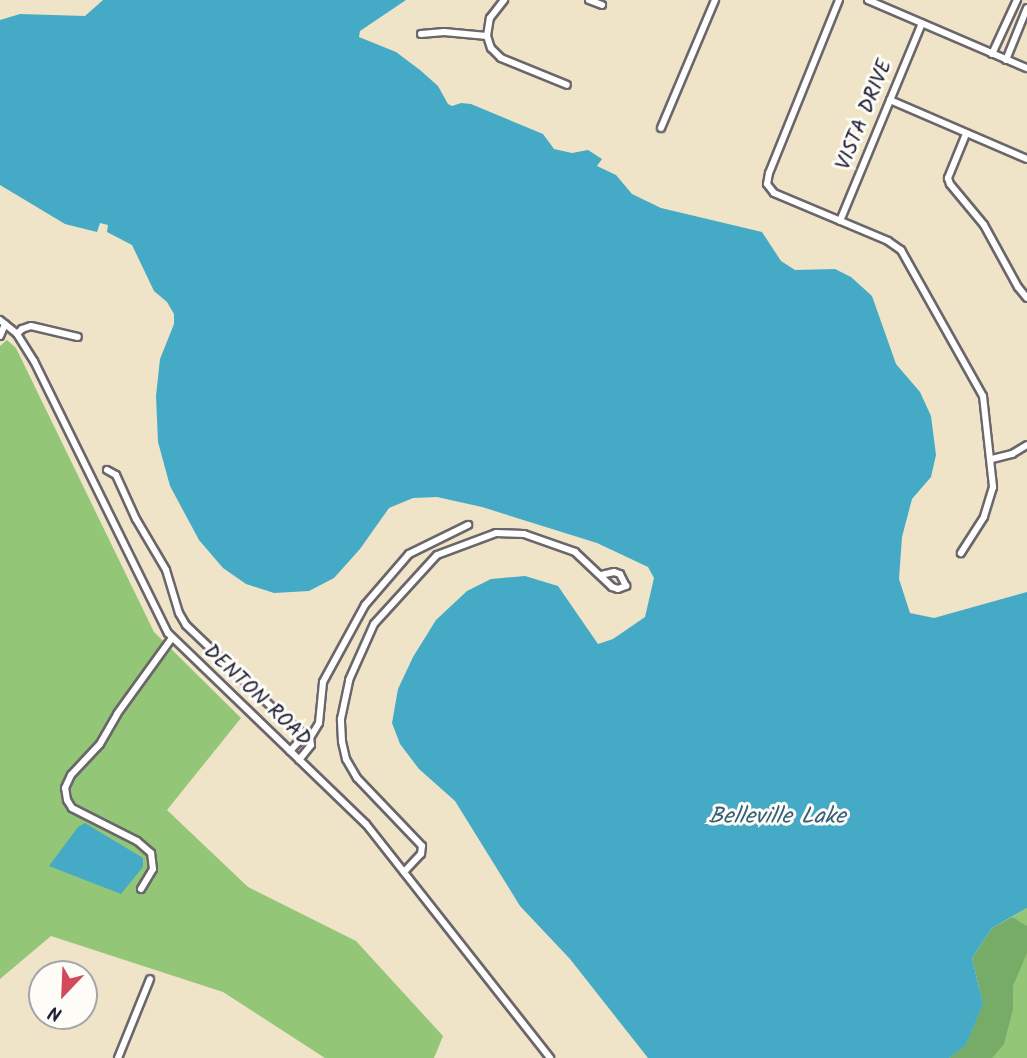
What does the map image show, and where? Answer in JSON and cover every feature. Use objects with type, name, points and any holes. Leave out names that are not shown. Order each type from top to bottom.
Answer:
[{"type":"street","points":[[504,0],[490,19],[486,36],[491,48],[500,58],[567,85]]},
{"type":"street","points":[[589,0],[602,5]]},
{"type":"street","points":[[662,128],[715,0]]},
{"type":"street","points":[[839,0],[769,173],[767,184],[774,194],[888,241],[909,262],[983,396],[993,486],[989,503],[961,553]]},
{"type":"street","points":[[868,0],[1027,68]]},
{"type":"street","points":[[992,54],[1017,0]]},
{"type":"street","points":[[1006,60],[1027,8]]},
{"type":"street","name":"VISTA DRIVE","points":[[840,221],[922,23]]},
{"type":"street","points":[[421,34],[444,32],[486,36]]},
{"type":"street","points":[[890,100],[1027,159]]},
{"type":"street","points":[[966,134],[948,178],[950,184],[979,217],[1027,298]]},
{"type":"street","points":[[0,336],[3,322]]},
{"type":"street","name":"DENTON ROAD","points":[[3,322],[17,334],[34,360],[155,610],[172,638],[359,817],[550,1058]]},
{"type":"street","points":[[17,334],[31,326],[78,337]]},
{"type":"street","points":[[992,459],[1012,454],[1027,444]]},
{"type":"street","points":[[107,470],[116,475],[136,519],[166,570],[186,625],[279,714],[310,738]]},
{"type":"street","points":[[299,760],[311,745],[310,738],[319,723],[323,682],[365,605],[409,554],[468,526]]},
{"type":"street","points":[[404,872],[421,854],[422,846],[357,778],[346,759],[342,741],[341,719],[349,680],[374,624],[437,555],[496,533],[524,534],[575,552],[601,575]]},
{"type":"street","points":[[141,889],[153,869],[151,853],[138,841],[72,808],[65,788],[71,775],[100,744],[117,713],[172,638]]},
{"type":"street","points":[[290,751],[302,738],[310,738]]},
{"type":"street","points":[[118,1058],[150,979]]},
{"type":"green space","points":[[7,340],[16,348],[154,632],[241,718],[167,810],[248,887],[356,941],[443,1036],[434,1058],[325,1058],[223,992],[51,936],[0,979],[0,346]]},
{"type":"green space","points":[[1027,908],[1027,1058],[949,1058],[1012,917]]},
{"type":"green space","points":[[1012,917],[1027,926],[1027,953],[1013,986],[1013,1009],[1004,1044],[992,1058],[949,1058],[966,1045],[983,1004],[972,958],[992,928]]},
{"type":"water","name":"Belleville Lake","points":[[103,0],[406,0],[360,31],[359,37],[396,52],[420,70],[438,86],[448,104],[471,104],[543,134],[554,149],[572,153],[588,150],[602,159],[597,166],[616,175],[632,194],[661,208],[762,232],[781,261],[795,270],[835,269],[851,277],[872,296],[896,364],[920,392],[931,416],[936,455],[931,477],[912,499],[902,537],[899,579],[910,613],[934,618],[1027,592],[1027,908],[992,928],[972,958],[983,1004],[966,1045],[949,1058],[648,1058],[570,959],[520,906],[455,801],[419,769],[400,744],[392,723],[398,689],[413,657],[436,620],[467,591],[491,579],[525,576],[558,586],[598,644],[613,639],[645,617],[654,578],[648,567],[597,543],[482,507],[437,497],[413,498],[389,508],[360,549],[334,578],[309,591],[274,593],[246,584],[223,568],[199,540],[170,486],[158,442],[156,396],[160,359],[174,324],[174,314],[167,302],[154,291],[132,245],[107,232],[108,225],[100,223],[97,232],[65,224],[0,185],[0,20],[20,14],[85,16]]},
{"type":"water","points":[[85,823],[143,858],[143,867],[121,894],[49,866],[78,827]]}]
